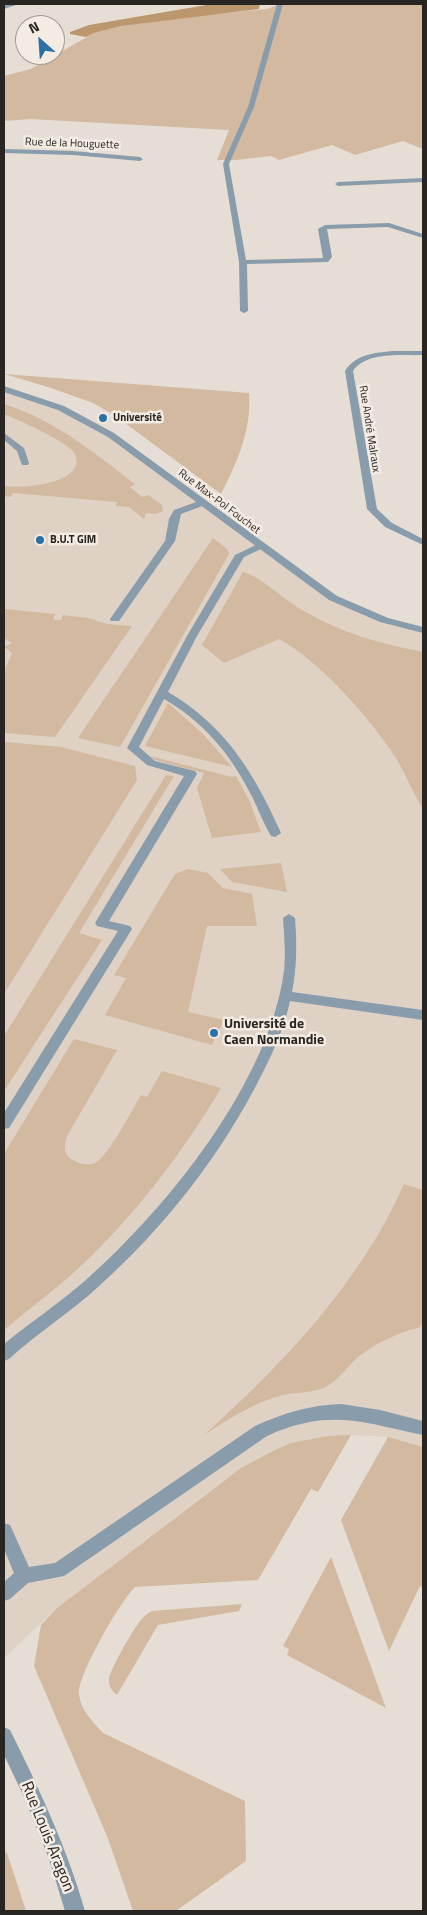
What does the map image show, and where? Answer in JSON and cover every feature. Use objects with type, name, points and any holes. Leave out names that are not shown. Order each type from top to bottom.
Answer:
[{"type":"street","points":[[4,7],[16,4]]},
{"type":"street","points":[[244,311],[243,262],[226,164],[251,107],[280,4]]},
{"type":"street","name":"Rue de la Houguette","points":[[4,151],[73,153],[140,158]]},
{"type":"street","points":[[338,184],[423,180]]},
{"type":"street","points":[[243,262],[322,261],[327,259],[322,229],[326,227],[389,225],[423,236]]},
{"type":"street","name":"Rue André Malraux","points":[[423,353],[370,356],[353,363],[348,370],[372,509],[377,516],[390,526],[423,542]]},
{"type":"street","name":"Rue Max-Pol Fouchet","points":[[4,389],[48,402],[92,423],[317,587],[347,605],[384,620],[423,630]]},
{"type":"street","points":[[4,436],[21,450],[25,462]]},
{"type":"street","points":[[115,620],[170,541],[173,534],[174,518],[177,512],[202,503]]},
{"type":"street","points":[[4,1124],[126,930],[101,923],[191,774],[151,763],[133,748],[240,555],[260,546]]},
{"type":"street","points":[[162,693],[180,702],[195,713],[223,740],[235,756],[261,800],[275,833]]},
{"type":"street","points":[[4,1354],[73,1301],[110,1267],[152,1224],[209,1151],[251,1081],[271,1038],[290,972],[289,918]]},
{"type":"street","points":[[284,996],[423,1015]]},
{"type":"street","points":[[4,1593],[24,1576],[58,1570],[261,1431],[279,1421],[309,1413],[338,1410],[378,1416],[423,1428]]},
{"type":"street","points":[[4,1531],[24,1576]]},
{"type":"street","name":"Rue Louis Aragon","points":[[4,1736],[32,1794],[58,1859],[75,1911]]},
{"type":"shaded area","points":[[212,4],[260,4],[259,9],[121,26],[86,37],[70,34],[70,32],[89,25]]},
{"type":"shaded area","points":[[280,4],[423,4],[423,149],[403,141],[355,155],[332,145],[279,160],[271,156],[217,160],[229,130],[30,119],[4,121],[4,76],[31,69],[38,65],[65,65],[65,50],[94,33],[121,26],[176,18],[267,9]]},
{"type":"shaded area","points":[[4,374],[249,393],[246,433],[238,458],[221,494],[114,415],[93,403]]},
{"type":"shaded area","name":"Université de Caen Normandie","points":[[4,389],[92,423],[317,587],[407,626],[423,630],[423,1447],[388,1437],[351,1435],[291,1443],[275,1450],[223,1481],[57,1608],[4,1658]]},
{"type":"shaded area","points":[[4,404],[40,419],[73,438],[135,484],[130,487],[142,497],[148,495],[162,505],[163,511],[155,514],[146,513],[144,519],[129,507],[116,506],[117,502],[13,493],[10,497],[4,496],[4,486],[37,485],[50,482],[72,472],[76,464],[75,454],[71,449],[42,432],[4,414]]},
{"type":"shaded area","points":[[213,538],[227,549],[229,554],[120,747],[78,738]]},
{"type":"shaded area","points":[[243,572],[256,578],[297,607],[332,626],[377,641],[423,652],[423,808],[396,758],[373,726],[328,676],[295,649],[279,639],[224,663],[202,645]]},
{"type":"shaded area","points":[[4,609],[55,614],[53,620],[61,620],[63,615],[88,618],[107,624],[132,626],[55,737],[4,733],[4,668],[12,653],[4,647],[12,643],[4,638]]},
{"type":"shaded area","points":[[168,703],[203,734],[232,767],[145,746]]},
{"type":"shaded area","points":[[4,742],[61,747],[135,766],[137,780],[4,994]]},
{"type":"shaded area","points":[[150,756],[232,777],[236,776],[249,800],[261,832],[212,838],[197,788],[204,773],[155,760]]},
{"type":"shaded area","points":[[166,775],[174,776],[79,933],[102,940],[4,1091],[4,1036]]},
{"type":"shaded area","points":[[281,863],[287,892],[232,882],[220,869]]},
{"type":"shaded area","points":[[188,869],[208,873],[223,888],[252,894],[257,926],[207,926],[188,1012],[224,1020],[212,1045],[105,1015],[126,978],[114,975],[175,874]]},
{"type":"shaded area","points":[[74,1039],[117,1050],[67,1136],[65,1147],[67,1156],[78,1163],[95,1163],[100,1159],[113,1143],[141,1095],[147,1097],[162,1071],[221,1088],[171,1164],[133,1212],[69,1277],[4,1330],[4,1154]]},
{"type":"shaded area","points":[[404,1184],[423,1190],[423,1320],[420,1327],[380,1342],[358,1357],[338,1378],[324,1388],[283,1395],[262,1402],[232,1417],[204,1435],[262,1380],[318,1320],[366,1254],[387,1220]]},
{"type":"shaded area","points":[[351,1435],[318,1492],[311,1489],[258,1580],[135,1587],[120,1607],[92,1656],[80,1685],[79,1694],[84,1710],[103,1733],[245,1801],[246,1861],[176,1911],[133,1911],[107,1836],[34,1666],[41,1625],[57,1608],[241,1468],[291,1443],[328,1436]]},
{"type":"shaded area","points":[[388,1437],[423,1447],[423,1587],[420,1586],[389,1651],[341,1520]]},
{"type":"shaded area","points":[[331,1557],[386,1708],[287,1655],[289,1649],[283,1646]]},
{"type":"shaded area","points":[[242,1604],[239,1611],[158,1625],[117,1695],[111,1688],[109,1684],[110,1674],[117,1659],[137,1626],[152,1611]]},
{"type":"shaded area","points":[[4,1852],[7,1853],[26,1911],[4,1911]]},
{"type":"place","name":"Université","points":[[103,418]]},
{"type":"place","name":"B.U.T GIM","points":[[40,540]]},
{"type":"place","name":"Université de Caen Normandie","points":[[214,1033]]}]
